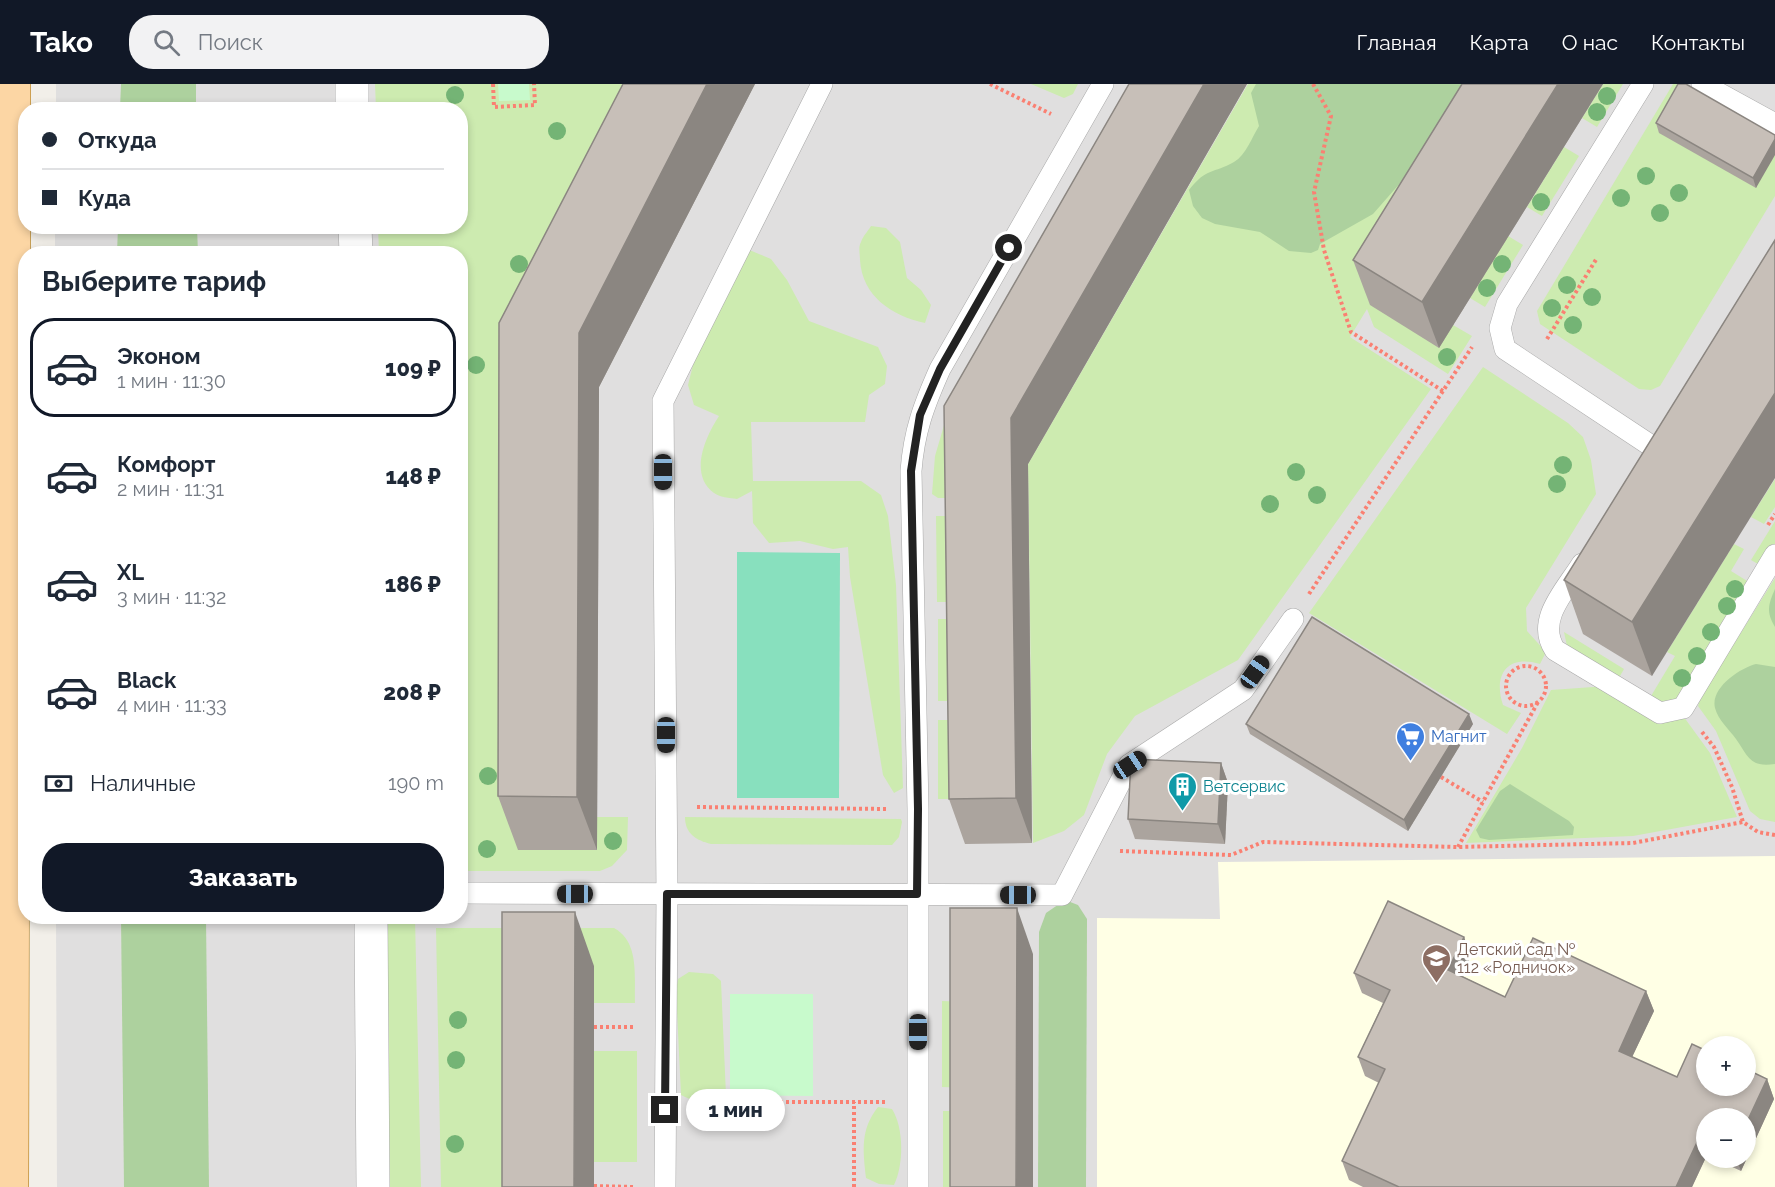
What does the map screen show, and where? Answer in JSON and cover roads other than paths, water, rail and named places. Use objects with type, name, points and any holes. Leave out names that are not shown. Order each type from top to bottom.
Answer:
[{"type":"main road","points":[[12,1187],[14,84]]},
{"type":"street","points":[[352,84],[352,102]]},
{"type":"street","points":[[371,924],[373,1187]]},
{"type":"lane","points":[[665,1187],[667,894],[663,401],[822,84]]},
{"type":"lane","points":[[918,1187],[918,809],[911,471],[920,415],[940,369],[1103,84]]},
{"type":"lane","points":[[1643,84],[1507,304],[1500,328],[1505,349],[1656,449]]},
{"type":"lane","points":[[1702,84],[1775,124]]},
{"type":"lane","points":[[1643,469],[1668,429]]},
{"type":"lane","points":[[1592,549],[1547,619],[1548,640],[1555,650],[1660,713],[1683,708],[1775,555]]},
{"type":"lane","points":[[468,893],[1062,895],[1084,849],[1130,765],[1243,690],[1293,619]]},
{"type":"place","name":"Магнит","points":[[1410,762]]},
{"type":"place","name":"Ветсервис","points":[[1182,812]]},
{"type":"place","name":"Детский сад № 112 «Родничок»","points":[[1436,984]]}]
